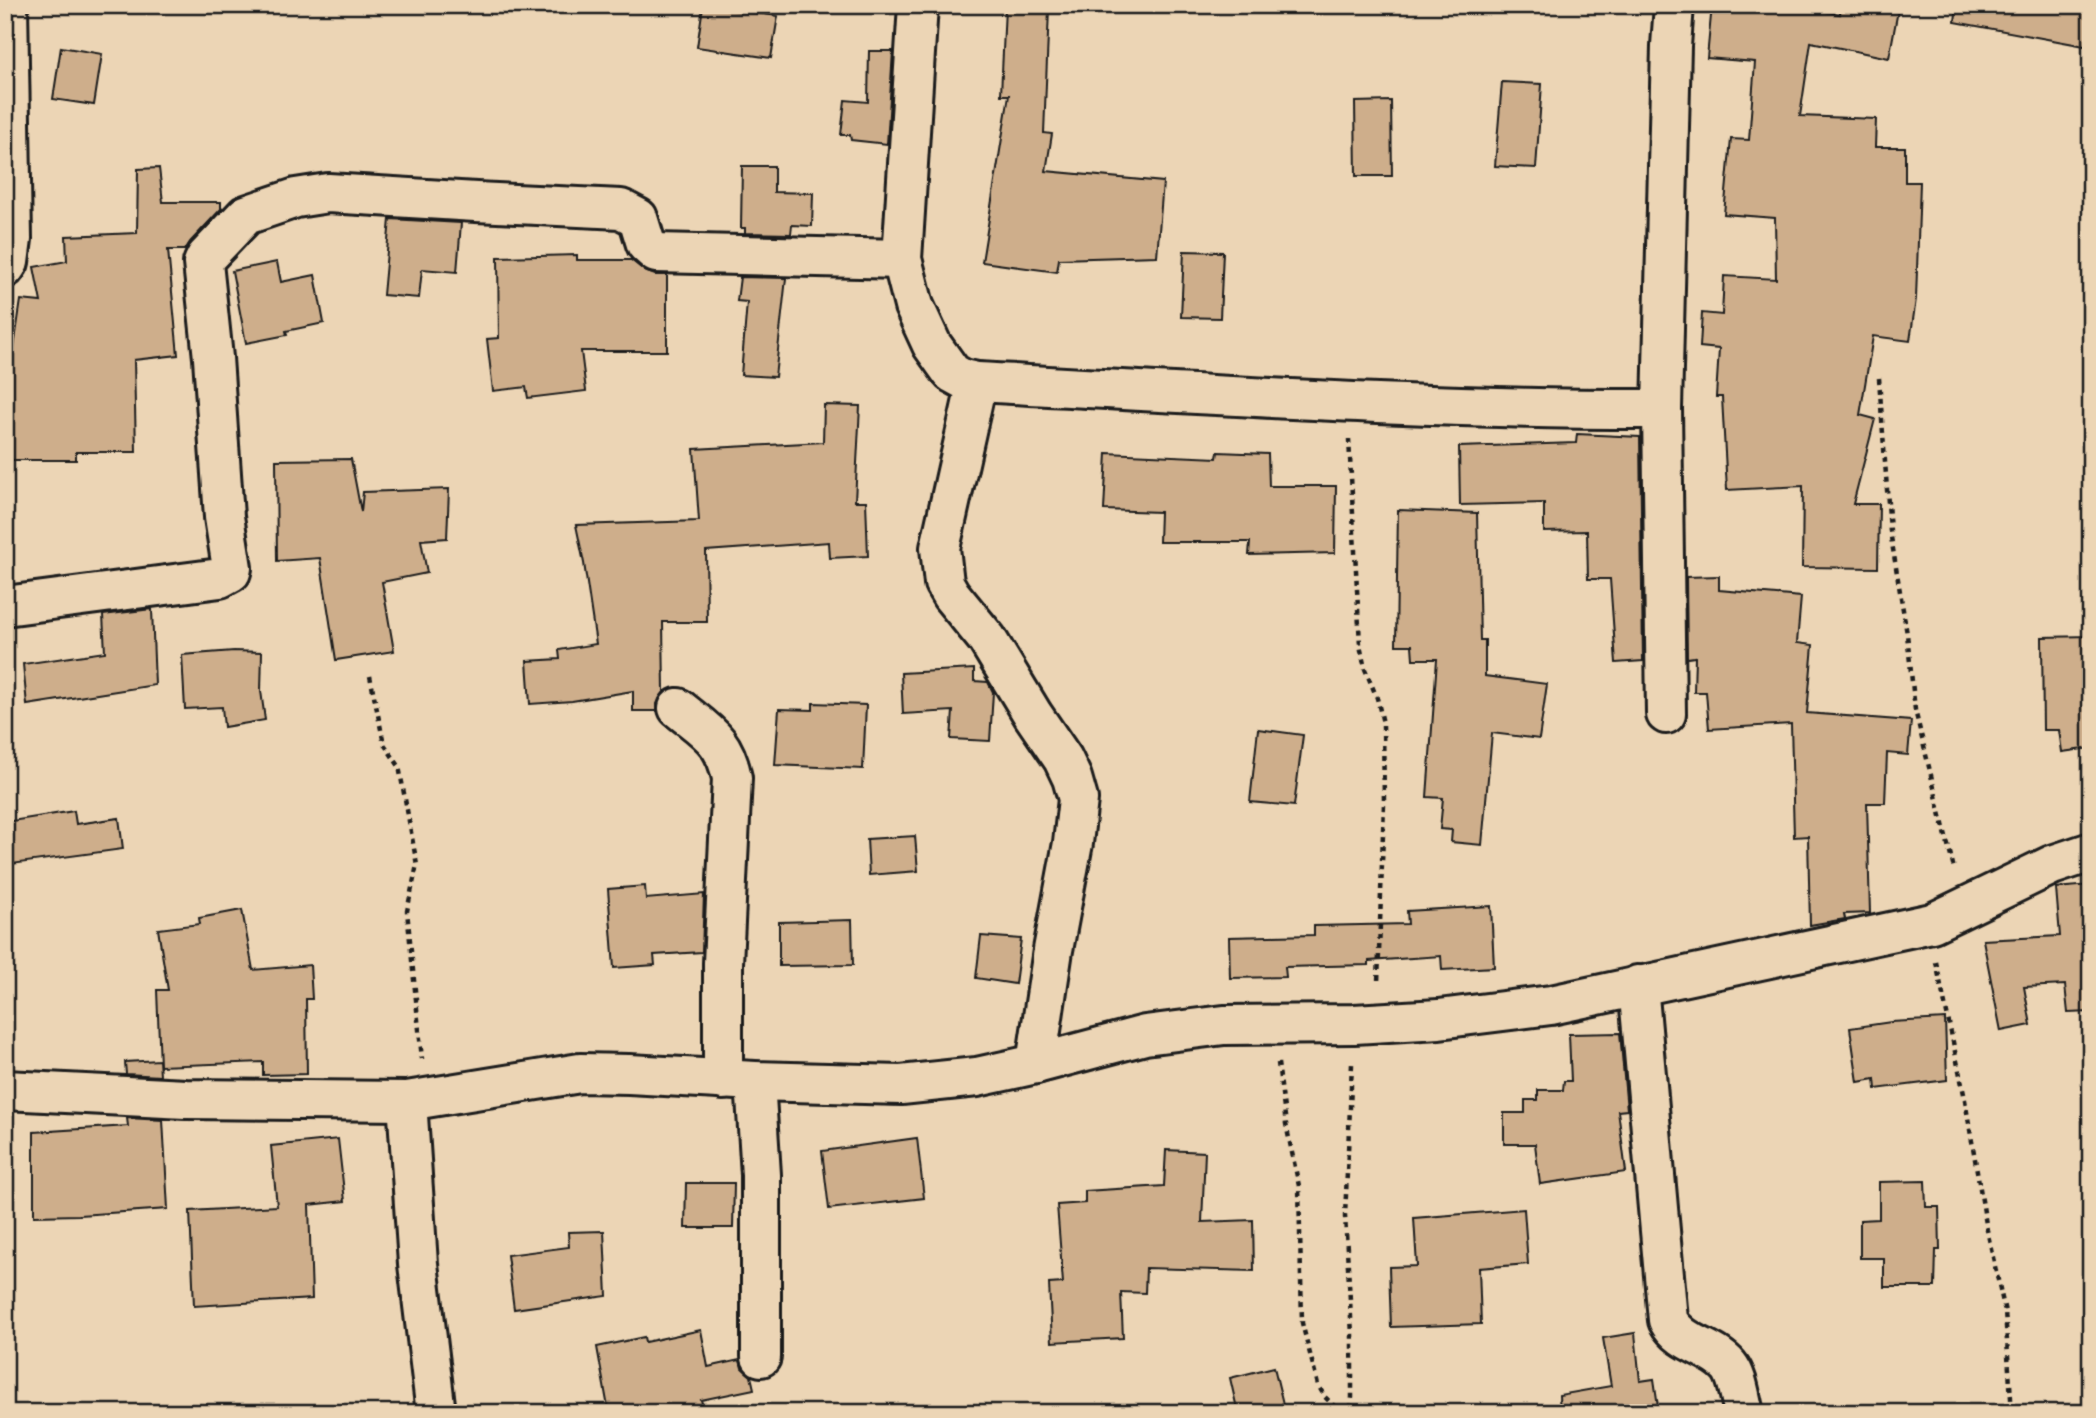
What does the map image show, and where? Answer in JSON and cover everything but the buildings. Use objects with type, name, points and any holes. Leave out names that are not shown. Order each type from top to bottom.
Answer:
[{"type":"street","points":[[5,268],[9,262],[12,239],[8,5]]},
{"type":"street","points":[[918,5],[902,259],[914,306],[932,345],[952,373],[963,379],[977,382],[1347,403],[1544,409],[1662,409]]},
{"type":"street","points":[[1666,714],[1662,409],[1674,5]]},
{"type":"street","points":[[5,606],[220,578],[231,572],[203,263],[239,221],[252,212],[296,198],[328,192],[621,209],[638,218],[646,244],[656,253],[902,259]]},
{"type":"street","points":[[977,382],[940,548],[944,583],[987,639],[1063,759],[1072,778],[1077,799],[1073,843],[1036,1064]]},
{"type":"street","points":[[678,708],[718,742],[728,758],[732,778],[723,962],[739,1080],[761,1175],[761,1357]]},
{"type":"street","points":[[5,1090],[186,1099],[416,1100],[580,1073],[901,1085],[977,1077],[1145,1035],[1224,1025],[1439,1019],[1551,1005],[1928,924],[2052,865],[2091,852]]},
{"type":"street","points":[[1638,985],[1668,1320],[1682,1337],[1730,1366],[1744,1413]]},
{"type":"street","points":[[416,1100],[418,1264],[436,1413]]},
{"type":"path","points":[[1879,378],[1890,531],[1907,634],[1915,709],[1962,908]]},
{"type":"path","points":[[1273,1024],[1286,1124],[1299,1186],[1302,1323],[1318,1385],[1334,1406],[1345,1411],[1351,1407],[1352,1397],[1352,1334],[1345,1216],[1384,803],[1383,723],[1360,645],[1347,403]]},
{"type":"path","points":[[370,676],[384,744],[398,766],[417,865],[407,911],[416,1100]]},
{"type":"path","points":[[1928,924],[1964,1094],[1987,1230],[2005,1312],[2012,1413]]}]
